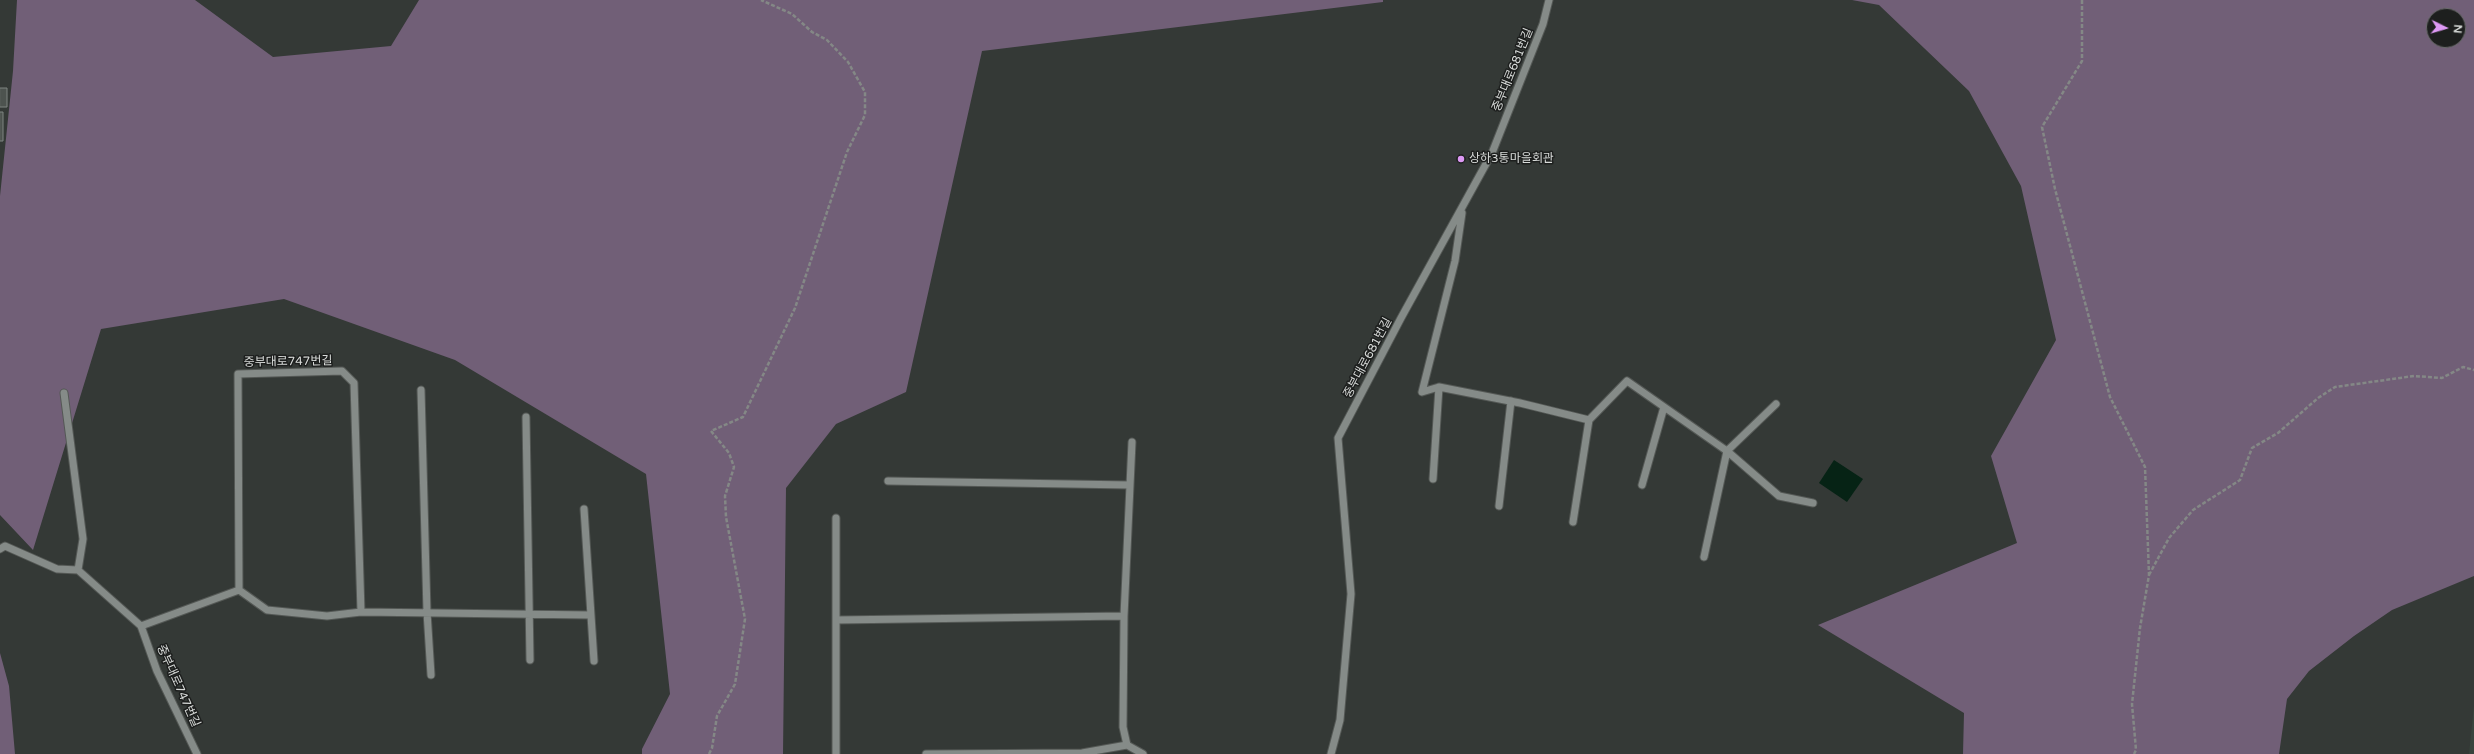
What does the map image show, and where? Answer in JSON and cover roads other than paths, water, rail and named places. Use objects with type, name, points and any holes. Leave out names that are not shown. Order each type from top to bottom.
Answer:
[{"type":"street","name":"중부대로681번길","points":[[1331,754],[1340,720],[1351,594],[1338,438],[1401,318],[1492,153],[1543,24],[1549,0]]},
{"type":"street","points":[[1462,208],[1455,261],[1422,392],[1439,388],[1511,401],[1589,420]]},
{"type":"street","name":"중부대로747번길","points":[[239,590],[238,374],[342,371],[354,383],[361,612]]},
{"type":"street","points":[[1573,522],[1589,420],[1627,381],[1726,451],[1779,496],[1812,503]]},
{"type":"street","points":[[1434,479],[1439,388]]},
{"type":"street","points":[[422,390],[427,612],[431,674]]},
{"type":"street","points":[[0,548],[5,546],[57,569],[78,570],[83,540],[64,393]]},
{"type":"street","points":[[1499,506],[1511,401]]},
{"type":"street","points":[[1704,557],[1726,451],[1776,404]]},
{"type":"street","points":[[1642,485],[1664,407]]},
{"type":"street","points":[[526,417],[530,660]]},
{"type":"street","points":[[1127,745],[1123,727],[1124,616],[1132,442]]},
{"type":"street","points":[[888,481],[1130,485]]},
{"type":"street","points":[[584,509],[594,661]]},
{"type":"street","points":[[836,518],[836,754]]},
{"type":"street","name":"중부대로747번길","points":[[78,570],[141,626],[157,671],[197,754]]},
{"type":"street","points":[[141,626],[239,590],[267,610],[327,616],[361,612],[590,615]]},
{"type":"street","points":[[836,620],[1124,616]]},
{"type":"street","points":[[926,754],[1082,753],[1127,745],[1143,754]]},
{"type":"place","name":"상하3통마을회관","points":[[1461,159]]}]
